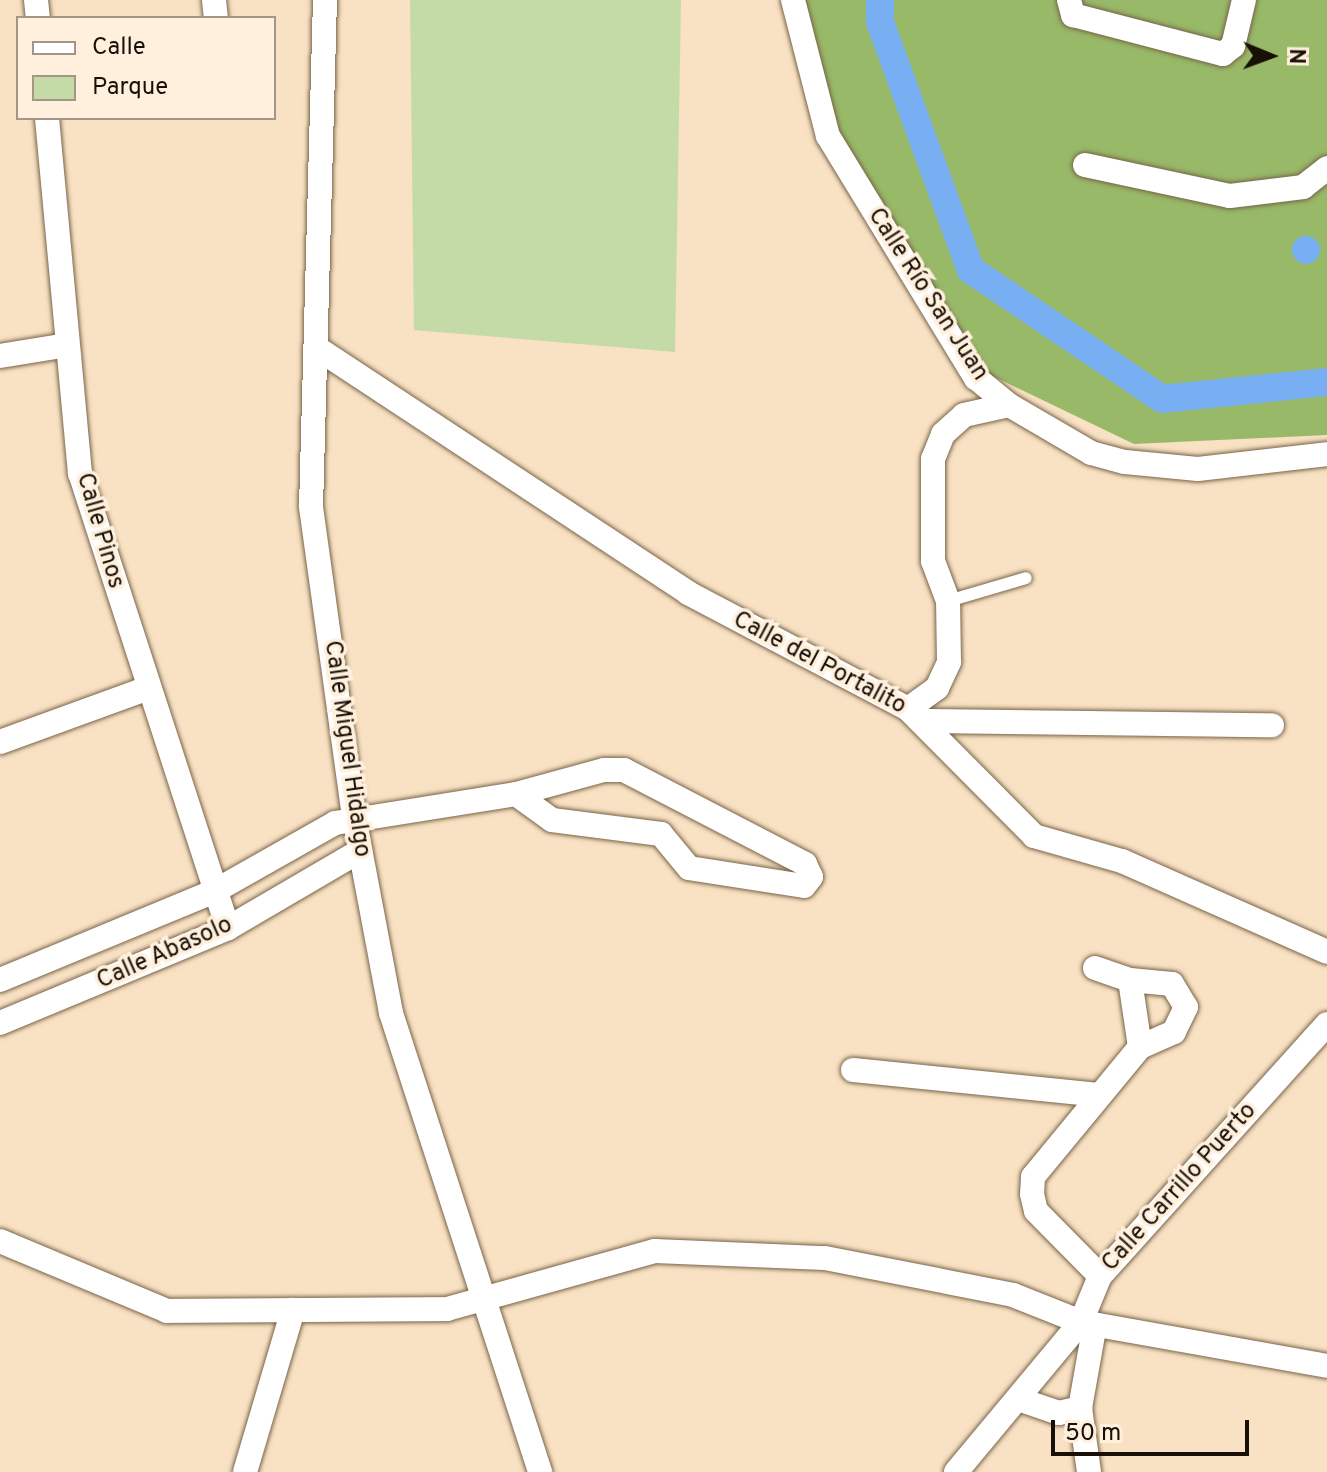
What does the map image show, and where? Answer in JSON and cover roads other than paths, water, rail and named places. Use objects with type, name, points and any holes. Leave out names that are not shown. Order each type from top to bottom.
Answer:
[{"type":"street","name":"Calle Miguel Hidalgo","points":[[325,0],[311,507],[354,817],[391,1013],[540,1472]]},
{"type":"street","name":"Calle Río San Juan","points":[[793,0],[828,136],[976,378],[1009,405],[1091,453],[1125,462],[1198,469],[1327,454]]},
{"type":"street","points":[[1069,0],[1073,15],[1223,54],[1233,46],[1244,0]]},
{"type":"street","name":"Calle Pinos","points":[[47,120],[80,473],[146,689],[228,928]]},
{"type":"street","points":[[1085,165],[1230,196],[1303,187],[1327,168]]},
{"type":"street","points":[[0,356],[67,345]]},
{"type":"street","name":"Calle del Portalito","points":[[317,348],[688,593],[915,715],[1034,836],[1122,861],[1327,952]]},
{"type":"street","points":[[915,715],[937,688],[949,662],[948,601],[933,561],[933,459],[943,434],[964,415],[1009,405]]},
{"type":"street","points":[[0,742],[146,689]]},
{"type":"street","points":[[915,715],[1272,725]]},
{"type":"street","name":"Calle Abasolo","points":[[0,980],[215,891],[305,840],[354,817],[516,794],[624,770],[805,864],[811,877],[804,886],[689,868],[661,834],[552,820],[516,794]]},
{"type":"street","points":[[305,840],[323,873]]},
{"type":"street","name":"Calle Abasolo","points":[[0,1023],[134,971],[228,928],[360,851]]},
{"type":"street","points":[[119,931],[134,971]]},
{"type":"street","points":[[1095,968],[1130,980],[1172,984],[1186,1007],[1174,1032],[1140,1047],[1033,1177],[1032,1194],[1036,1211],[1100,1276]]},
{"type":"street","points":[[1130,980],[1140,1047]]},
{"type":"street","name":"Calle Carrillo Puerto","points":[[956,1472],[1088,1323],[1100,1276],[1327,1024]]},
{"type":"street","points":[[853,1070],[1099,1095]]},
{"type":"street","points":[[0,1241],[167,1311],[447,1309],[655,1251],[825,1258],[1013,1295],[1088,1323],[1327,1366]]},
{"type":"street","points":[[245,1472],[293,1310]]},
{"type":"street","points":[[1088,1323],[1080,1408],[1089,1472]]},
{"type":"street","points":[[1018,1399],[1059,1413],[1080,1408]]},
{"type":"lane","points":[[948,601],[1026,578]]},
{"type":"water","points":[[1306,236],[1316,240],[1320,250],[1316,260],[1306,264],[1296,260],[1292,250],[1296,240]]},
{"type":"waterway","points":[[880,0],[880,22],[971,270],[1162,399],[1327,382]]}]
